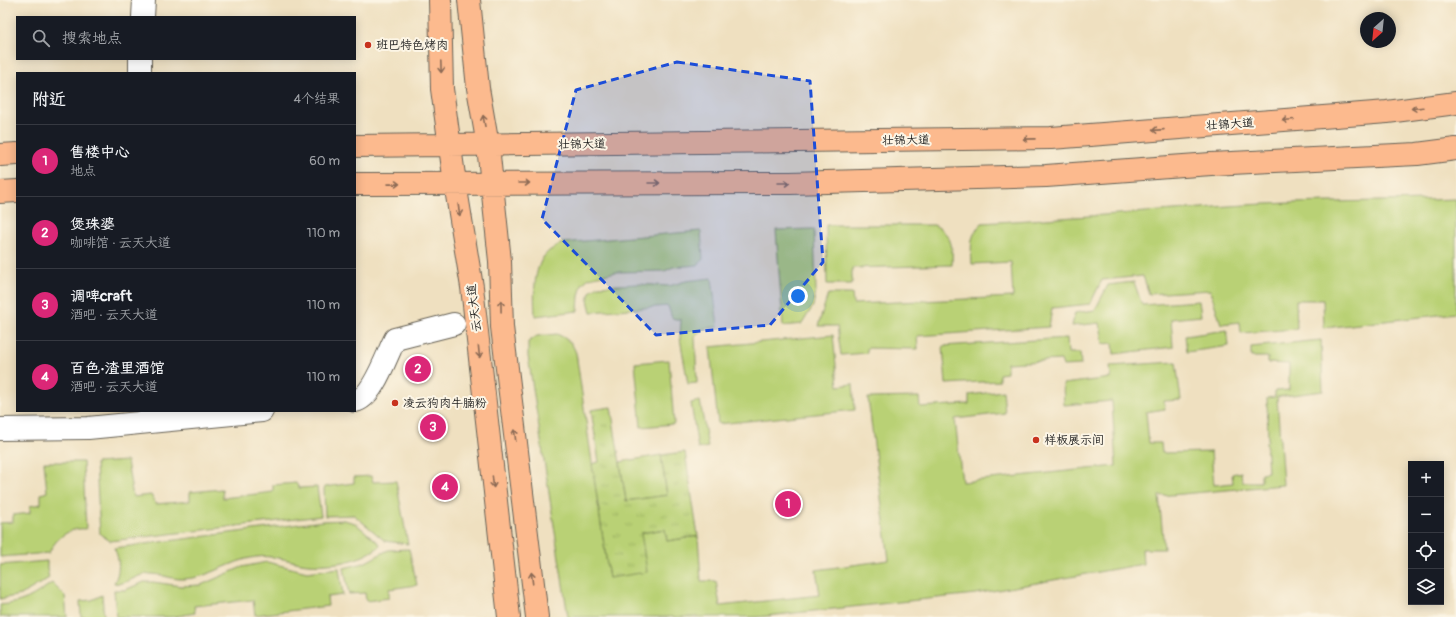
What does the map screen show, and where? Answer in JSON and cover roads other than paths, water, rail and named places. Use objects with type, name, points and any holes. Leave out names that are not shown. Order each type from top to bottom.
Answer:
[{"type":"main road","name":"云天大道","points":[[440,0],[442,89],[454,183],[472,287],[509,617]]},
{"type":"main road","name":"云天大道","points":[[469,0],[478,88],[488,146],[500,261],[502,327],[537,617]]},
{"type":"main road","name":"壮锦大道","points":[[356,146],[488,146],[1051,138],[1387,112],[1456,103]]},
{"type":"main road","points":[[356,184],[790,183],[1046,176],[1211,164],[1417,154],[1456,149]]},
{"type":"main road","points":[[0,155],[16,154]]},
{"type":"main road","points":[[0,192],[16,191]]},
{"type":"street","points":[[143,16],[144,0]]},
{"type":"street","points":[[140,60],[140,72]]},
{"type":"street","points":[[356,400],[368,393],[377,378],[395,339],[454,324]]},
{"type":"street","points":[[0,429],[88,428],[148,417],[243,412]]},
{"type":"place","name":"班巴特色烤肉","points":[[368,45]]},
{"type":"place","name":"煲珠婆","points":[[418,369]]},
{"type":"place","name":"凌云狗肉牛腩粉","points":[[395,403]]},
{"type":"place","name":"调啤craft","points":[[433,427]]},
{"type":"place","name":"样板展示间","points":[[1036,440]]},
{"type":"place","name":"百色·渣里酒馆","points":[[445,487]]},
{"type":"place","name":"售楼中心","points":[[788,504]]}]
